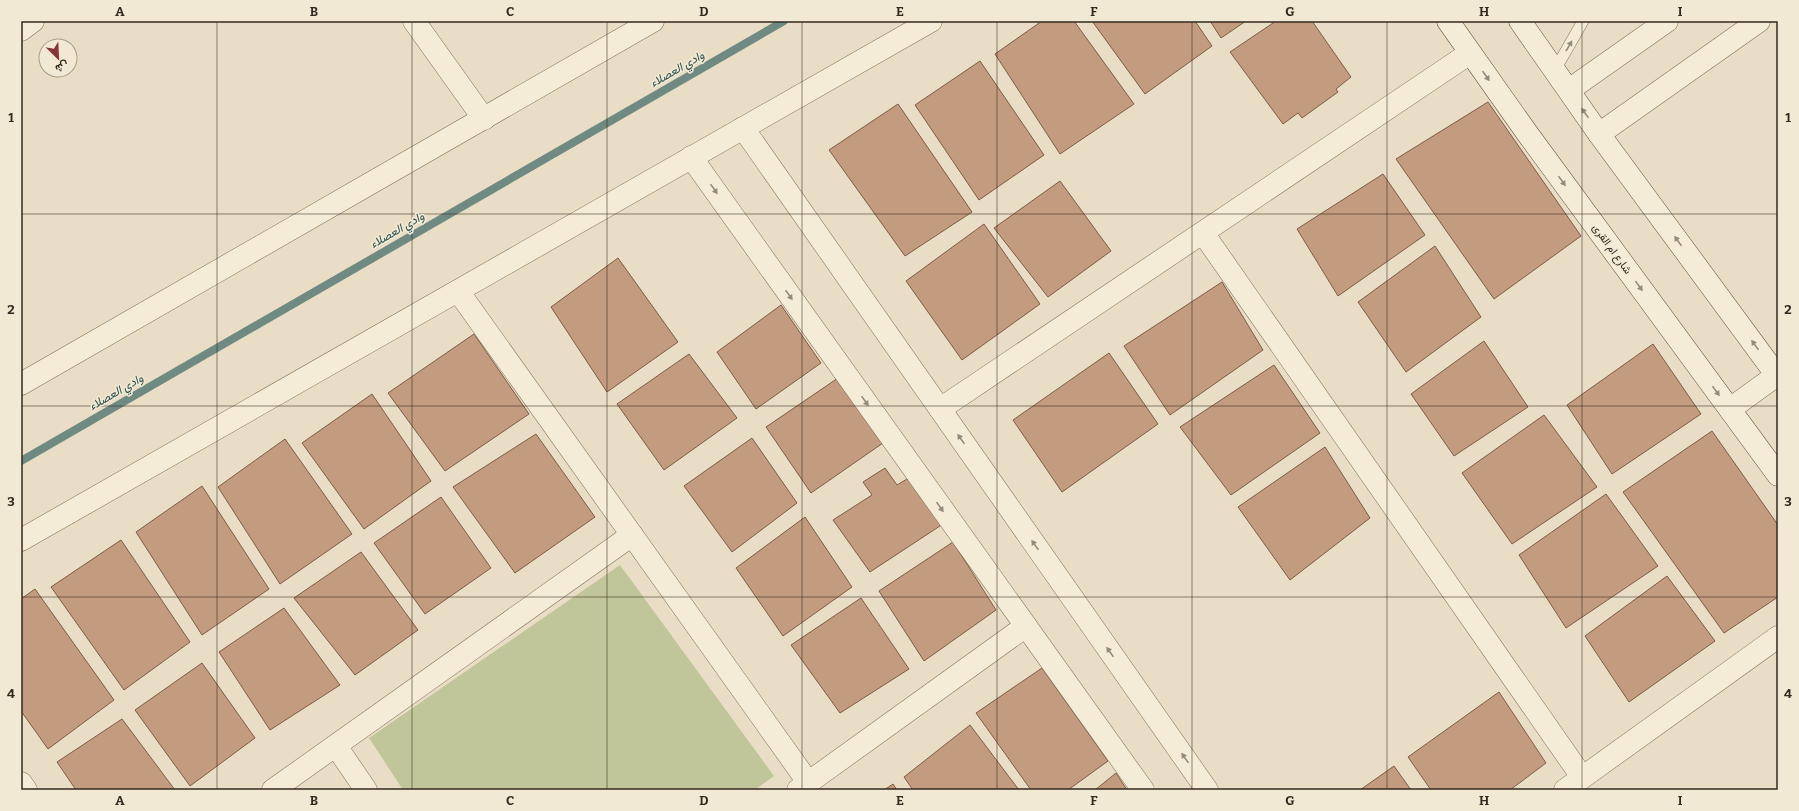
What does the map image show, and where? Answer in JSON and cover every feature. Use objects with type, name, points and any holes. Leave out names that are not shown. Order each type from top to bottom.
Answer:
[{"type":"street","points":[[21,30],[33,21]]},
{"type":"street","points":[[414,21],[484,119]]},
{"type":"street","points":[[21,384],[653,21]]},
{"type":"street","points":[[21,540],[931,21]]},
{"type":"street","name":"شارع ام القرى","points":[[1448,21],[1778,475]]},
{"type":"street","points":[[1520,21],[1600,134],[1777,376],[1730,409]]},
{"type":"street","points":[[1569,90],[1667,21]]},
{"type":"street","points":[[1600,134],[1759,21]]},
{"type":"street","points":[[940,409],[1470,53]]},
{"type":"street","points":[[743,128],[1207,790]]},
{"type":"street","points":[[691,157],[1142,790]]},
{"type":"street","points":[[1203,233],[1582,777]]},
{"type":"street","points":[[458,291],[632,535],[803,786],[1026,626]]},
{"type":"street","points":[[273,790],[632,535]]},
{"type":"street","points":[[1565,790],[1778,637]]},
{"type":"street","points":[[336,746],[366,790]]},
{"type":"street","points":[[21,783],[26,790]]},
{"type":"lane","points":[[1555,70],[1583,21]]},
{"type":"green space","points":[[620,565],[774,776],[755,790],[403,790],[369,738]]},
{"type":"building","points":[[1042,21],[1074,21],[1134,104],[1060,154],[995,54]]},
{"type":"building","points":[[1092,21],[1195,21],[1212,46],[1145,94]]},
{"type":"building","points":[[1210,21],[1246,21],[1221,38]]},
{"type":"building","points":[[1276,21],[1312,21],[1351,77],[1336,89],[1338,92],[1302,118],[1298,113],[1283,124],[1230,52]]},
{"type":"building","points":[[980,61],[1044,155],[979,200],[915,105]]},
{"type":"building","points":[[1488,102],[1581,236],[1494,299],[1396,159]]},
{"type":"building","points":[[898,104],[972,212],[905,256],[829,150]]},
{"type":"building","points":[[1383,174],[1425,235],[1338,296],[1297,229]]},
{"type":"building","points":[[1060,181],[1111,251],[1048,297],[994,228]]},
{"type":"building","points":[[984,224],[1040,304],[962,360],[906,281]]},
{"type":"building","points":[[1435,246],[1481,317],[1406,372],[1358,302]]},
{"type":"building","points":[[618,258],[678,342],[607,392],[551,307]]},
{"type":"building","points":[[1222,282],[1263,350],[1170,415],[1124,346]]},
{"type":"building","points":[[781,305],[821,363],[756,409],[717,352]]},
{"type":"building","points":[[474,334],[529,414],[445,471],[388,393]]},
{"type":"building","points":[[1484,341],[1528,407],[1454,456],[1411,394]]},
{"type":"building","points":[[1653,344],[1701,414],[1612,474],[1567,405]]},
{"type":"building","points":[[1109,353],[1158,424],[1062,492],[1013,420]]},
{"type":"building","points":[[689,354],[737,418],[664,470],[617,404]]},
{"type":"building","points":[[1274,365],[1320,433],[1231,495],[1180,427]]},
{"type":"building","points":[[838,378],[883,443],[811,493],[766,427]]},
{"type":"building","points":[[372,394],[431,481],[364,529],[302,443]]},
{"type":"building","points":[[1544,415],[1597,487],[1512,544],[1462,473]]},
{"type":"building","points":[[1712,431],[1778,525],[1778,597],[1724,633],[1623,492]]},
{"type":"building","points":[[536,434],[595,517],[515,573],[453,487]]},
{"type":"building","points":[[752,438],[797,503],[732,552],[684,486]]},
{"type":"building","points":[[285,439],[352,534],[280,584],[218,487]]},
{"type":"building","points":[[1325,447],[1370,518],[1290,580],[1238,507]]},
{"type":"building","points":[[885,468],[897,485],[912,476],[943,524],[870,572],[833,520],[872,495],[863,482]]},
{"type":"building","points":[[202,486],[269,589],[202,635],[136,532]]},
{"type":"building","points":[[1606,494],[1658,566],[1566,628],[1519,555]]},
{"type":"building","points":[[441,497],[491,568],[425,614],[374,543]]},
{"type":"building","points":[[805,517],[852,587],[783,636],[736,568]]},
{"type":"building","points":[[121,540],[190,642],[124,690],[51,587]]},
{"type":"building","points":[[953,542],[996,610],[924,661],[879,591]]},
{"type":"building","points":[[361,552],[418,630],[355,675],[294,598]]},
{"type":"building","points":[[1667,576],[1715,641],[1629,702],[1585,636]]},
{"type":"building","points":[[35,589],[114,700],[48,749],[21,711],[21,599]]},
{"type":"building","points":[[861,598],[909,669],[840,713],[791,645]]},
{"type":"building","points":[[284,608],[340,685],[270,730],[219,652]]},
{"type":"building","points":[[202,663],[255,738],[190,786],[135,710]]},
{"type":"building","points":[[1042,668],[1108,761],[1068,790],[1031,790],[976,713]]},
{"type":"building","points":[[1499,692],[1546,763],[1510,790],[1431,790],[1408,757]]},
{"type":"building","points":[[122,719],[175,790],[76,790],[57,762]]},
{"type":"building","points":[[970,725],[1019,790],[913,790],[904,777]]},
{"type":"building","points":[[1394,766],[1411,790],[1360,790]]},
{"type":"building","points":[[1116,773],[1127,790],[1095,790]]},
{"type":"building","points":[[893,784],[897,790],[884,790]]},
{"type":"waterway","name":"وادي العصلاء","points":[[21,461],[784,21]]}]
